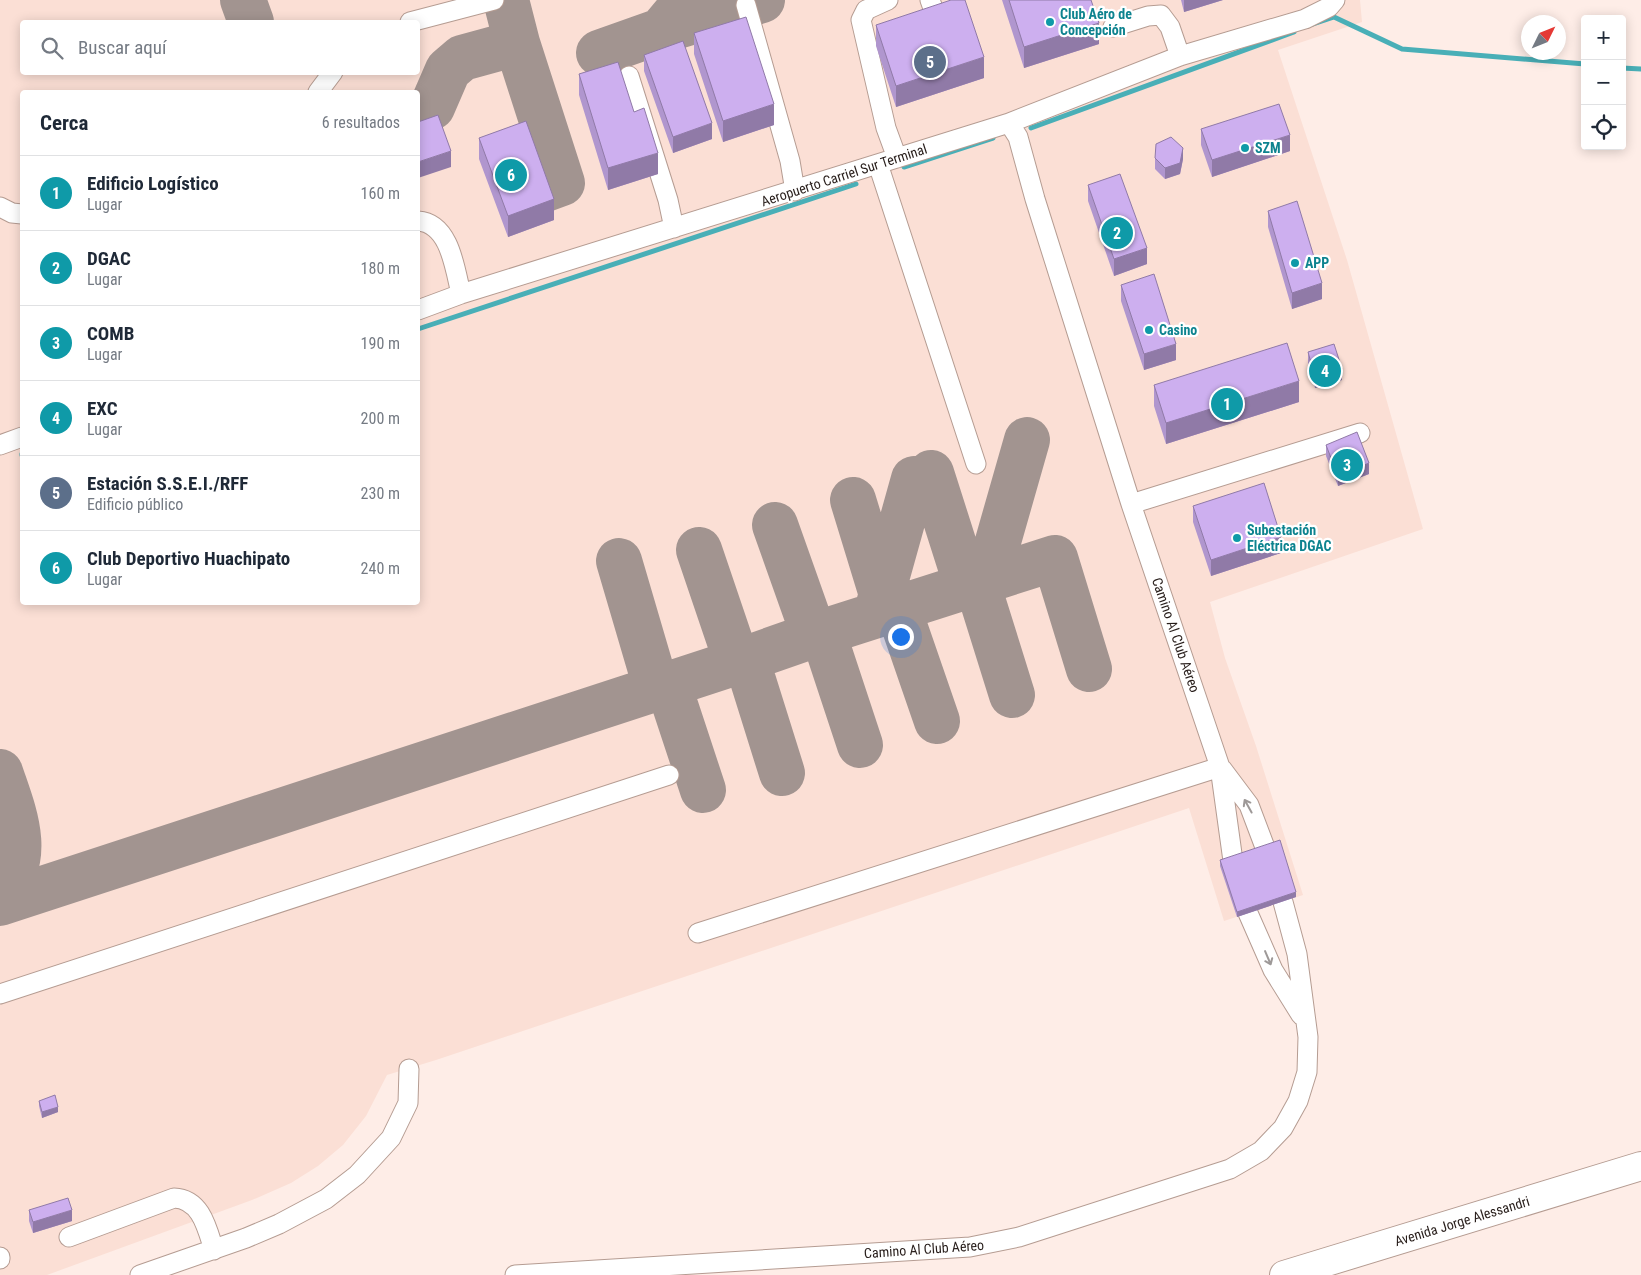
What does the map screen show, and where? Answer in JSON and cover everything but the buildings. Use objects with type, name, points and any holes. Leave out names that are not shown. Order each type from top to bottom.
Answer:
[{"type":"highway","name":"Avenida Jorge Alessandri","points":[[1284,1275],[1641,1166]]},
{"type":"street","points":[[418,20],[494,0]]},
{"type":"street","points":[[888,0],[866,10],[861,20],[886,128],[897,158]]},
{"type":"street","points":[[930,0],[939,25]]},
{"type":"street","name":"Aeropuerto Carriel Sur Terminal","points":[[420,309],[461,294],[1009,123],[1180,56],[1305,19],[1329,7],[1335,0]]},
{"type":"street","points":[[746,5],[790,161],[795,191]]},
{"type":"street","points":[[1113,27],[1148,16],[1161,15],[1170,27],[1180,56]]},
{"type":"street","points":[[320,90],[331,75]]},
{"type":"street","points":[[629,76],[668,200],[674,228]]},
{"type":"street","name":"Camino Al Club Aéreo","points":[[1009,123],[1018,137],[1035,199],[1131,504],[1220,767],[1233,861]]},
{"type":"street","points":[[878,164],[976,464]]},
{"type":"street","points":[[0,207],[12,214],[20,214]]},
{"type":"street","points":[[420,221],[426,221],[443,235],[454,263],[461,294]]},
{"type":"street","points":[[1131,504],[1360,433]]},
{"type":"street","points":[[0,445],[20,438]]},
{"type":"street","points":[[698,933],[1220,767]]},
{"type":"street","name":"Camino Al Club Aéreo","points":[[1220,767],[1249,806],[1266,850]]},
{"type":"street","points":[[0,994],[669,775]]},
{"type":"street","name":"Camino Al Club Aéreo","points":[[515,1275],[970,1247],[1019,1237],[1213,1175],[1246,1161],[1273,1140],[1292,1115],[1307,1072],[1308,1055],[1297,954],[1283,902]]},
{"type":"street","name":"Camino Al Club Aéreo","points":[[1248,913],[1273,970],[1305,1020]]},
{"type":"street","points":[[140,1275],[246,1238],[279,1224],[326,1199],[357,1175],[390,1138],[408,1103],[409,1068]]},
{"type":"street","points":[[69,1237],[174,1198],[182,1198],[195,1207],[203,1218],[214,1250]]},
{"type":"shaded area","points":[[0,0],[1360,0],[1362,22],[1278,50],[1347,260],[1423,529],[1210,602],[1225,658],[1256,746],[1303,895],[1224,921],[1189,808],[387,1075],[366,1116],[343,1145],[318,1166],[291,1183],[252,1200],[47,1275],[0,1275]]},
{"type":"waterway","points":[[1313,24],[1334,17],[1402,49],[1581,64]]},
{"type":"waterway","points":[[1031,128],[1294,32]]},
{"type":"waterway","points":[[1626,68],[1641,69]]},
{"type":"waterway","points":[[904,167],[993,138]]},
{"type":"waterway","points":[[420,328],[856,184]]},
{"type":"taxiway","points":[[243,0],[250,20]]},
{"type":"taxiway","points":[[506,0],[517,43],[562,183],[543,190]]},
{"type":"taxiway","points":[[661,31],[762,0]]},
{"type":"taxiway","points":[[599,53],[661,31],[680,6]]},
{"type":"taxiway","points":[[432,107],[448,70],[462,58],[517,43]]},
{"type":"taxiway","points":[[987,580],[1027,440]]},
{"type":"taxiway","points":[[931,473],[967,586]]},
{"type":"taxiway","points":[[876,615],[914,479]]},
{"type":"taxiway","points":[[853,500],[883,598]]},
{"type":"taxiway","points":[[775,525],[814,635]]},
{"type":"taxiway","points":[[699,550],[737,662]]},
{"type":"taxiway","points":[[0,903],[737,662],[814,635],[1055,558],[1089,669]]},
{"type":"taxiway","points":[[619,561],[656,687]]},
{"type":"taxiway","points":[[977,583],[1012,695]]},
{"type":"taxiway","points":[[898,608],[937,721]]},
{"type":"taxiway","points":[[823,633],[860,745]]},
{"type":"taxiway","points":[[746,658],[782,773]]},
{"type":"taxiway","points":[[668,684],[703,790]]},
{"type":"taxiway","points":[[0,772],[15,818],[18,834],[16,864],[10,878],[0,892]]},
{"type":"place","name":"Club Aéro de Concepción","points":[[1050,22]]},
{"type":"place","name":"Estación S.S.E.I./RFF","points":[[930,62]]},
{"type":"place","name":"SZM","points":[[1245,148]]},
{"type":"place","name":"Club Deportivo Huachipato","points":[[511,175]]},
{"type":"place","name":"DGAC","points":[[1117,233]]},
{"type":"place","name":"APP","points":[[1295,263]]},
{"type":"place","name":"Casino","points":[[1149,330]]},
{"type":"place","name":"EXC","points":[[1325,371]]},
{"type":"place","name":"Edificio Logístico","points":[[1227,404]]},
{"type":"place","name":"COMB","points":[[1347,465]]},
{"type":"place","name":"Subestación Eléctrica DGAC","points":[[1237,538]]}]
